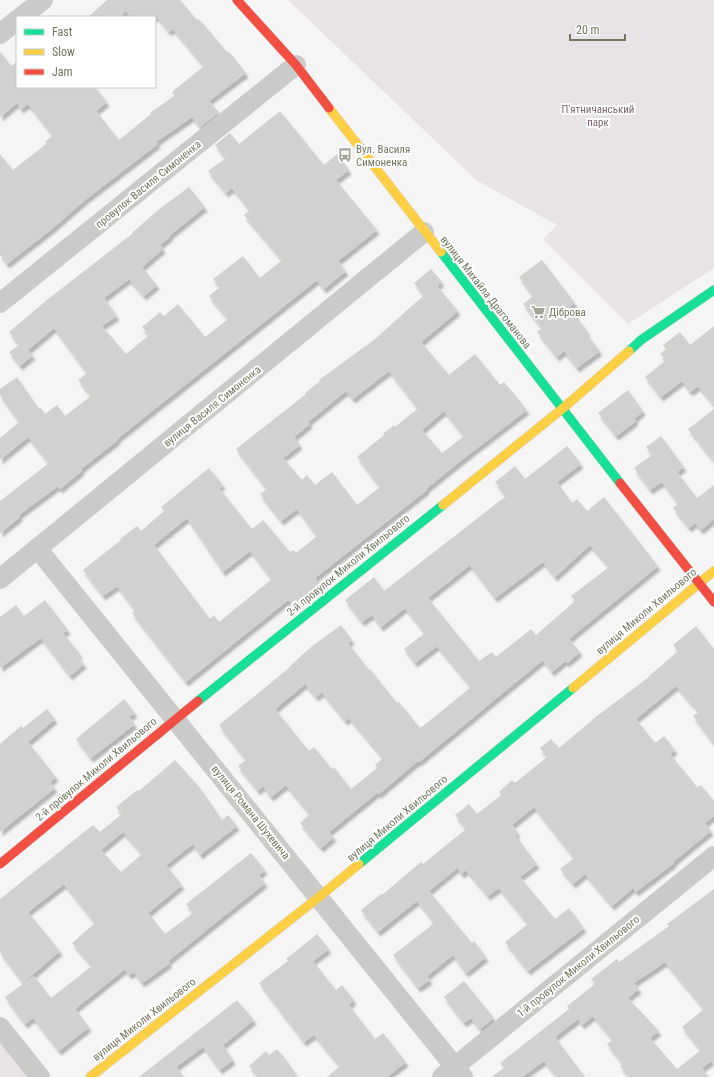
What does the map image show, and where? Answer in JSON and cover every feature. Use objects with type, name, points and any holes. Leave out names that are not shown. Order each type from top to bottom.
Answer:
[{"type":"street","points":[[22,16],[43,0]]},
{"type":"street","name":"вулиця Михайла Драгоманова","points":[[237,0],[296,65],[424,232],[714,602]]},
{"type":"street","points":[[0,34],[16,21]]},
{"type":"street","name":"провулок Василя Симоненка","points":[[0,302],[296,65]]},
{"type":"street","name":"вулиця Василя Симоненка","points":[[0,579],[424,232]]},
{"type":"street","name":"2-й провулок Миколи Хвильового","points":[[0,864],[175,719],[562,409],[641,340],[714,290]]},
{"type":"street","name":"вулиця Романа Шухевича","points":[[37,548],[319,897],[453,1074]]},
{"type":"street","name":"вулиця Миколи Хвильового","points":[[90,1077],[319,897],[714,570]]},
{"type":"street","name":"1-й провулок Миколи Хвильового","points":[[453,1074],[714,856]]},
{"type":"street","points":[[0,1027],[40,1077]]},
{"type":"green space","name":"П'ятничанський парк","points":[[288,0],[714,0],[714,268],[628,324],[543,239],[557,225],[476,180]]},
{"type":"green space","points":[[0,1027],[40,1077],[0,1077]]},
{"type":"building","points":[[107,0],[180,0],[197,20],[199,19],[228,53],[229,52],[246,73],[209,101],[219,112],[200,127],[192,117],[156,142],[158,144],[85,200],[53,228],[7,264],[0,255],[0,154],[13,170],[46,144],[45,142],[53,135],[28,104],[21,109],[17,103],[0,117],[0,51],[11,66],[16,63],[16,88],[96,88],[107,102],[96,111],[119,140],[151,114],[150,113],[174,96],[172,92],[204,66],[173,29],[169,32],[156,16],[130,16],[126,11],[120,16],[89,16]]},
{"type":"building","points":[[280,111],[324,165],[337,154],[349,170],[336,180],[377,230],[338,261],[346,271],[324,289],[317,280],[117,439],[118,440],[81,469],[82,471],[60,489],[58,486],[19,515],[20,517],[0,533],[0,501],[49,463],[28,437],[0,460],[0,438],[19,422],[0,395],[0,389],[17,377],[39,409],[41,408],[45,414],[57,405],[65,416],[91,396],[78,380],[87,373],[54,328],[28,350],[33,355],[20,366],[9,352],[19,345],[9,332],[48,299],[132,234],[158,210],[189,187],[205,207],[170,235],[171,236],[160,245],[163,249],[142,267],[157,285],[144,296],[129,279],[104,298],[117,316],[102,326],[126,354],[149,335],[142,327],[160,312],[164,316],[178,304],[205,337],[228,319],[209,296],[220,287],[213,279],[243,256],[260,278],[282,260],[244,215],[250,210],[232,188],[226,193],[208,171],[226,158],[215,145],[230,133],[239,144]]},
{"type":"building","points":[[542,260],[575,303],[569,307],[600,351],[577,368],[564,351],[557,357],[537,332],[542,328],[523,304],[533,296],[519,277]]},
{"type":"building","points":[[431,269],[442,282],[437,286],[458,311],[421,342],[449,375],[475,354],[500,385],[504,382],[527,410],[468,455],[426,489],[427,490],[315,578],[321,586],[295,607],[288,600],[186,682],[132,613],[135,610],[117,586],[103,596],[83,570],[137,526],[141,531],[164,511],[161,507],[209,468],[223,485],[219,488],[252,529],[263,520],[290,552],[293,550],[296,553],[317,536],[297,509],[281,521],[260,494],[267,489],[236,449],[306,394],[305,393],[320,381],[319,380],[375,339],[424,295],[414,283]],"holes":[[[389,371],[418,408],[395,427],[394,425],[357,457],[380,487],[357,505],[332,472],[315,485],[307,475],[302,480],[283,458],[300,445],[294,437],[310,424],[308,422],[346,391],[353,399]],[[444,411],[464,436],[442,453],[422,430]],[[187,518],[223,572],[250,551],[272,579],[219,622],[214,615],[210,619],[154,545]]]},
{"type":"building","points":[[714,326],[714,405],[698,386],[690,392],[682,381],[661,397],[645,377],[666,360],[660,354],[666,349],[663,345],[680,332],[690,345]]},
{"type":"building","points":[[628,390],[643,411],[634,419],[636,421],[616,436],[598,413]]},
{"type":"building","points":[[714,409],[714,461],[688,429]]},
{"type":"building","points":[[661,436],[684,467],[677,472],[697,498],[714,485],[714,519],[701,530],[695,523],[689,528],[673,508],[678,504],[662,482],[650,490],[634,468],[652,455],[646,447]]},
{"type":"building","points":[[567,446],[581,464],[557,482],[572,503],[577,499],[587,511],[604,497],[658,566],[569,639],[580,652],[567,663],[565,661],[552,672],[543,660],[419,762],[418,761],[379,794],[377,793],[329,832],[334,837],[321,848],[300,823],[310,814],[286,785],[271,797],[263,786],[258,791],[238,766],[246,760],[219,725],[290,667],[311,647],[341,625],[352,640],[348,643],[397,703],[399,702],[420,728],[428,722],[471,687],[437,646],[415,663],[404,649],[425,633],[405,608],[381,627],[372,615],[362,622],[345,600],[374,577],[384,591],[506,496],[495,482],[515,466],[525,479]],"holes":[[[590,545],[609,567],[571,596],[575,601],[536,635],[531,629],[496,657],[492,652],[479,661],[428,598],[470,565],[495,598],[543,562],[555,577]],[[305,684],[316,697],[322,692],[345,721],[349,718],[383,758],[375,765],[377,768],[351,789],[334,767],[332,769],[314,747],[309,751],[275,709]]]},
{"type":"building","points":[[45,600],[68,630],[63,633],[80,654],[78,656],[84,664],[70,676],[41,638],[0,668],[0,617],[16,605],[24,616]]},
{"type":"building","points":[[696,626],[714,649],[714,744],[693,716],[699,712],[676,686],[636,719],[655,743],[664,736],[675,750],[670,754],[697,787],[701,785],[714,801],[714,816],[705,823],[711,831],[673,862],[674,863],[636,892],[633,888],[612,906],[585,874],[573,884],[560,869],[574,858],[534,807],[512,825],[518,833],[515,835],[537,864],[520,877],[555,919],[569,908],[584,928],[528,971],[505,942],[528,924],[499,888],[488,896],[466,870],[462,874],[457,868],[429,891],[472,943],[474,941],[486,957],[466,973],[453,955],[427,976],[430,980],[418,988],[393,955],[431,926],[434,922],[417,901],[378,932],[361,910],[381,894],[382,895],[421,862],[423,864],[466,829],[455,815],[469,804],[477,814],[501,795],[499,792],[512,780],[515,783],[547,757],[540,748],[551,739],[559,748],[597,716],[649,677],[678,651],[673,645]]},
{"type":"building","points":[[124,699],[135,713],[129,717],[135,724],[91,758],[76,739]]},
{"type":"building","points":[[47,709],[55,719],[28,742],[56,777],[50,782],[55,788],[0,832],[0,744],[21,726],[23,728]]},
{"type":"building","points":[[175,760],[200,788],[222,820],[228,815],[237,826],[200,855],[193,844],[166,865],[182,885],[148,913],[165,934],[193,913],[186,904],[251,853],[265,870],[259,875],[265,883],[168,961],[170,963],[142,983],[134,972],[129,975],[125,969],[75,1009],[89,1027],[59,1051],[33,1018],[25,1024],[5,997],[34,976],[51,998],[92,966],[72,943],[95,923],[64,884],[28,912],[60,951],[23,983],[0,952],[0,899],[93,825],[100,832],[122,814],[116,807],[137,790],[139,791]],"holes":[[[123,832],[142,854],[121,872],[101,850]]]},
{"type":"building","points":[[714,889],[714,1065],[711,1061],[702,1068],[709,1077],[629,1077],[620,1066],[623,1064],[607,1044],[613,1040],[593,1016],[582,1025],[578,1019],[555,1037],[585,1077],[557,1077],[544,1061],[522,1077],[491,1077],[504,1068],[500,1063],[569,1009],[567,1006],[595,984],[591,979],[617,959],[619,962],[669,926],[667,924]],"holes":[[[665,962],[704,1009],[682,1027],[701,1050],[677,1069],[650,1038],[659,1031],[628,998],[639,989],[634,983]]]},
{"type":"building","points":[[317,934],[329,949],[313,961],[336,990],[342,985],[354,1000],[349,1005],[375,1039],[383,1033],[406,1062],[387,1077],[327,1077],[340,1066],[314,1035],[304,1042],[259,983],[288,961],[286,959]]},
{"type":"building","points":[[464,981],[494,1018],[480,1029],[471,1018],[464,1023],[444,997]]},
{"type":"building","points":[[237,1000],[254,1020],[223,1045],[233,1060],[220,1070],[203,1047],[176,1067],[184,1077],[139,1077]]},
{"type":"building","points":[[277,1049],[298,1077],[258,1077],[249,1066],[266,1051],[269,1055]]},
{"type":"traffic: fast","points":[[441,252],[620,483]]},
{"type":"traffic: fast","points":[[629,351],[641,340],[714,290]]},
{"type":"traffic: fast","points":[[198,701],[443,505]]},
{"type":"traffic: fast","points":[[359,864],[573,688]]},
{"type":"traffic: slow","points":[[329,108],[441,252]]},
{"type":"traffic: slow","points":[[443,505],[562,409],[629,351]]},
{"type":"traffic: slow","points":[[573,688],[714,571]]},
{"type":"traffic: slow","points":[[90,1077],[359,864]]},
{"type":"traffic: jam","points":[[237,0],[296,65],[329,108]]},
{"type":"traffic: jam","points":[[620,483],[714,602]]},
{"type":"traffic: jam","points":[[0,864],[198,701]]},
{"type":"place","name":"Вул. Василя Симоненка","points":[[345,155]]},
{"type":"place","name":"Діброва","points":[[538,312]]}]
